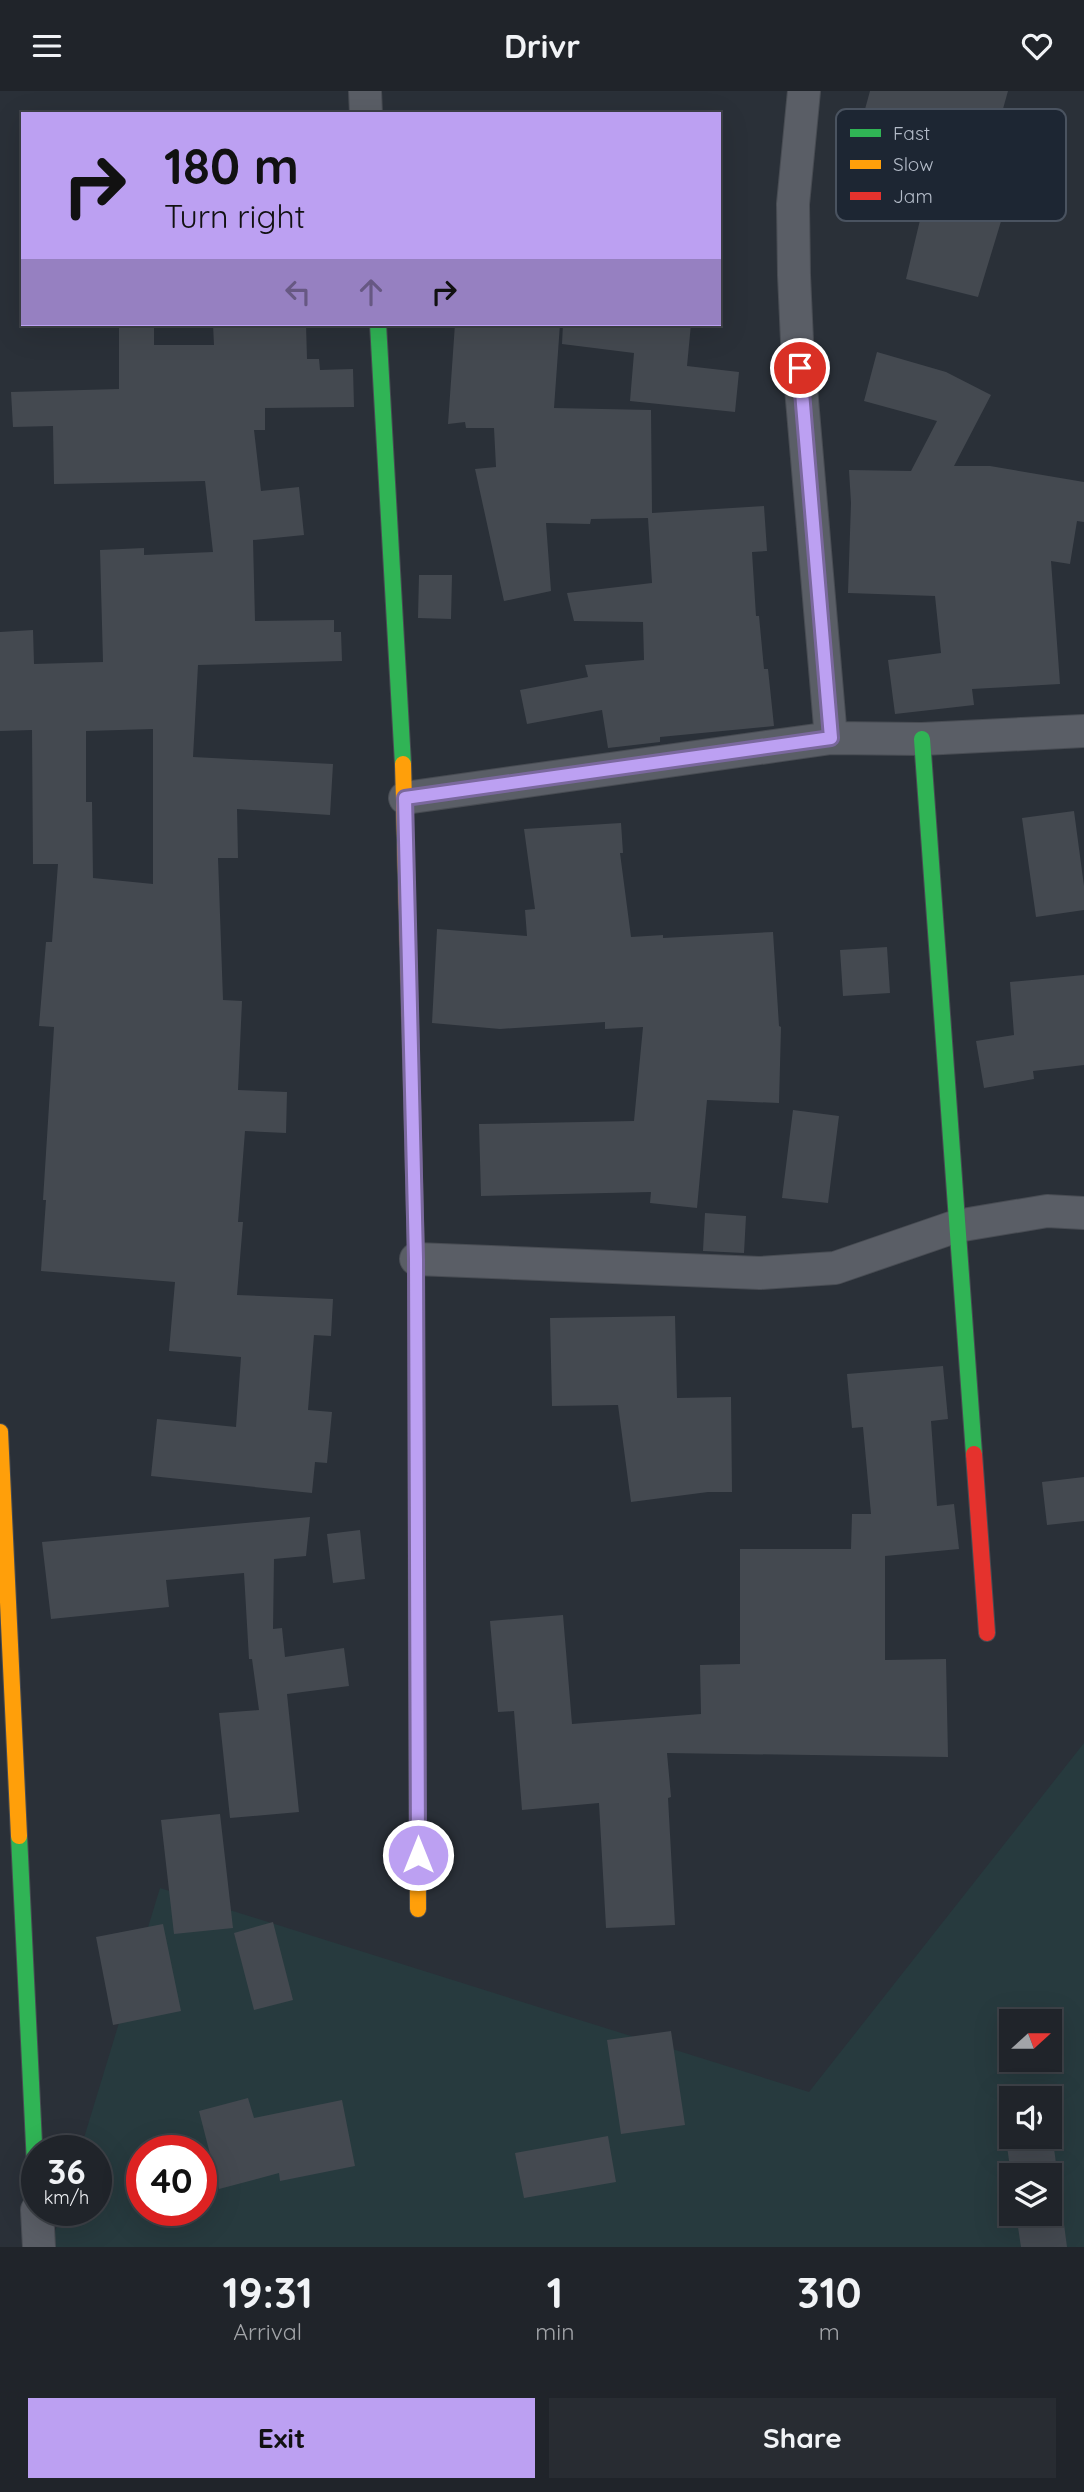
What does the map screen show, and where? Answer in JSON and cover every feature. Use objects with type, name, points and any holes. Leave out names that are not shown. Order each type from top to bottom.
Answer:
[{"type":"street","points":[[365,91],[366,112]]},
{"type":"street","points":[[804,91],[793,204],[796,301],[831,738]]},
{"type":"street","points":[[378,326],[405,798],[416,1259],[418,1909]]},
{"type":"street","points":[[405,798],[831,738],[922,739],[1084,731]]},
{"type":"street","points":[[922,739],[987,1633]]},
{"type":"street","points":[[416,1259],[760,1273],[835,1268],[957,1226],[1047,1211],[1084,1213]]},
{"type":"street","points":[[0,1432],[34,2135]]},
{"type":"street","points":[[38,2226],[39,2247]]},
{"type":"green space","points":[[1084,1743],[1084,2247],[50,2247],[57,2226],[112,2226],[112,2135],[85,2135],[160,1888],[809,2092]]},
{"type":"building","points":[[870,91],[1008,91],[1003,109],[865,109]]},
{"type":"building","points":[[920,221],[1001,221],[978,297],[906,279]]},
{"type":"building","points":[[119,326],[154,326],[154,345],[214,345],[213,326],[306,326],[307,359],[319,359],[320,370],[353,369],[354,407],[265,408],[265,430],[254,430],[261,491],[299,487],[304,535],[253,540],[255,621],[334,620],[334,632],[341,632],[342,661],[198,665],[193,757],[333,764],[330,815],[237,809],[238,858],[218,858],[223,1000],[242,1001],[238,1090],[287,1092],[286,1133],[245,1131],[238,1222],[243,1222],[237,1295],[333,1299],[331,1336],[314,1335],[308,1410],[332,1412],[327,1463],[315,1462],[312,1493],[151,1476],[157,1419],[236,1427],[241,1357],[169,1351],[175,1282],[41,1271],[54,1027],[39,1026],[46,942],[52,942],[58,864],[33,864],[32,730],[0,731],[0,632],[33,630],[34,664],[103,662],[100,550],[144,548],[144,555],[213,552],[205,481],[54,484],[53,426],[13,427],[11,392],[119,389]],"holes":[[[153,729],[153,884],[93,878],[92,802],[86,802],[86,731]]]},
{"type":"building","points":[[455,326],[560,326],[554,408],[651,410],[652,513],[764,506],[767,551],[752,552],[756,616],[759,616],[764,669],[768,669],[774,726],[660,737],[660,742],[608,748],[602,710],[527,724],[520,690],[588,677],[585,665],[644,660],[643,622],[574,621],[567,593],[652,583],[648,518],[591,519],[590,524],[546,523],[551,591],[504,601],[475,469],[496,467],[494,428],[466,428],[465,422],[448,424]]},
{"type":"building","points":[[563,326],[691,326],[687,366],[739,372],[735,412],[630,401],[634,353],[562,344]]},
{"type":"building","points":[[877,352],[946,372],[991,395],[954,466],[990,466],[1084,482],[1084,522],[1077,521],[1070,564],[1051,561],[1060,684],[972,689],[974,705],[895,714],[888,660],[941,653],[935,596],[848,593],[851,503],[849,470],[911,471],[937,421],[864,401]]},
{"type":"building","points":[[419,575],[452,575],[451,619],[418,618]]},
{"type":"building","points":[[1074,811],[1084,886],[1084,910],[1036,917],[1022,818]]},
{"type":"building","points":[[621,823],[623,853],[620,853],[631,937],[663,935],[663,938],[773,932],[781,1027],[779,1103],[707,1100],[697,1208],[650,1203],[651,1192],[481,1196],[479,1124],[634,1121],[643,1027],[605,1029],[605,1022],[500,1029],[432,1023],[437,929],[527,936],[525,910],[535,909],[524,829]]},
{"type":"building","points":[[887,947],[890,993],[843,996],[840,950]]},
{"type":"building","points":[[1084,975],[1084,1065],[1033,1071],[1034,1079],[984,1088],[976,1041],[1014,1035],[1010,982]]},
{"type":"building","points":[[793,1110],[839,1116],[828,1203],[782,1198]]},
{"type":"building","points":[[705,1213],[746,1216],[744,1253],[703,1251]]},
{"type":"building","points":[[675,1316],[677,1398],[731,1397],[732,1492],[708,1492],[631,1502],[618,1405],[552,1406],[550,1318]]},
{"type":"building","points":[[943,1366],[948,1419],[931,1421],[937,1506],[954,1504],[959,1549],[885,1556],[885,1660],[946,1659],[948,1757],[667,1753],[675,1925],[606,1928],[599,1803],[522,1810],[514,1711],[498,1712],[490,1621],[563,1615],[572,1724],[701,1714],[700,1665],[740,1664],[740,1549],[851,1549],[852,1514],[871,1514],[863,1427],[852,1428],[847,1374]]},
{"type":"building","points":[[1084,1477],[1084,1521],[1047,1525],[1042,1482]]},
{"type":"building","points":[[310,1517],[306,1556],[274,1559],[273,1629],[282,1628],[285,1657],[344,1648],[349,1686],[287,1694],[299,1812],[230,1818],[219,1713],[259,1710],[252,1659],[249,1659],[244,1573],[166,1580],[169,1607],[51,1619],[42,1542]]},
{"type":"building","points":[[360,1530],[365,1579],[333,1583],[327,1534]]},
{"type":"building","points":[[220,1814],[233,1928],[174,1934],[161,1820]]},
{"type":"building","points":[[273,1922],[293,2000],[254,2010],[234,1933]]},
{"type":"building","points":[[163,1924],[181,2011],[113,2025],[96,1937]]},
{"type":"building","points":[[671,2031],[685,2125],[621,2134],[607,2040]]},
{"type":"building","points":[[248,2098],[254,2118],[342,2100],[355,2166],[280,2181],[279,2173],[219,2189],[217,2135],[205,2135],[199,2111]]},
{"type":"building","points":[[608,2136],[616,2182],[524,2198],[515,2153]]},
{"type":"building","points":[[1007,2149],[1054,2149],[1056,2163],[1009,2163]]},
{"type":"building","points":[[1062,2209],[1067,2247],[1021,2247],[1018,2226],[1062,2226]]},
{"type":"traffic: fast","points":[[378,326],[403,764]]},
{"type":"traffic: fast","points":[[922,739],[974,1454]]},
{"type":"traffic: fast","points":[[412,1097],[416,1259],[417,1680]]},
{"type":"traffic: fast","points":[[19,1836],[34,2135]]},
{"type":"traffic: slow","points":[[403,764],[412,1097]]},
{"type":"traffic: slow","points":[[0,1432],[19,1836]]},
{"type":"traffic: slow","points":[[417,1680],[418,1909]]},
{"type":"traffic: jam","points":[[974,1454],[987,1633]]},
{"type":"route","points":[[418,1855],[416,1259],[405,798],[831,738],[800,368]]}]
